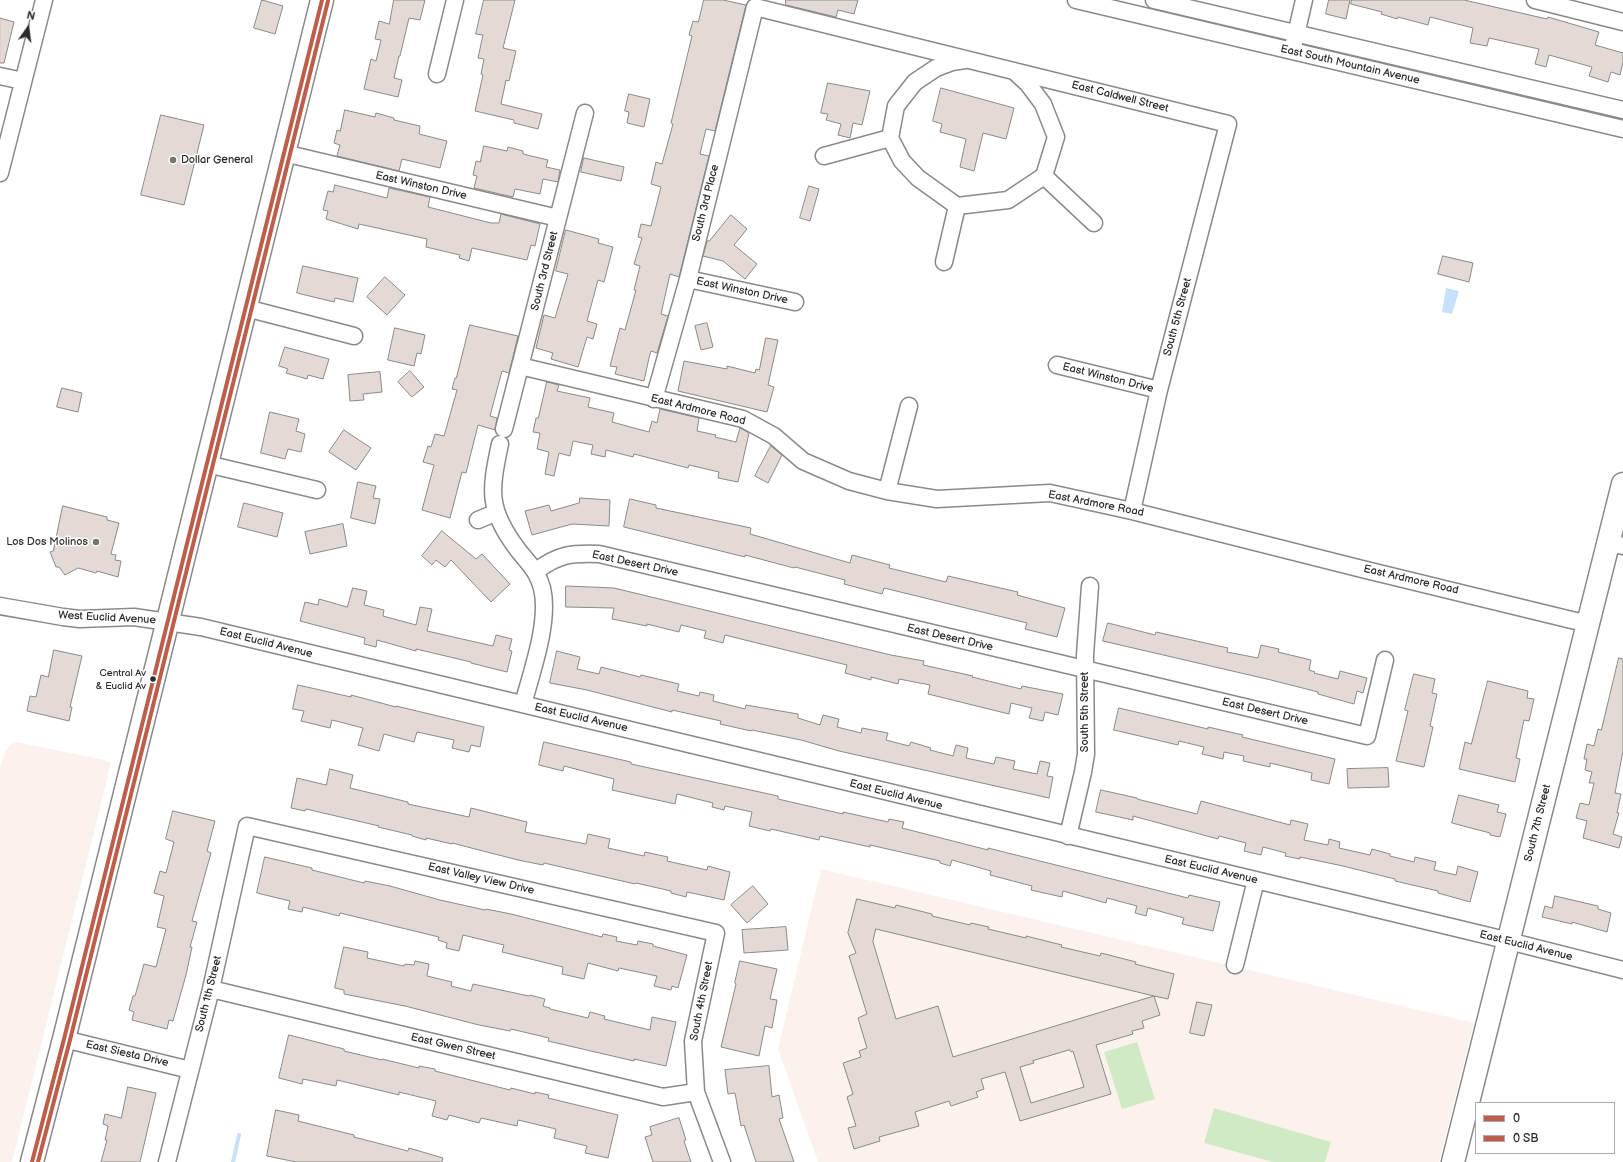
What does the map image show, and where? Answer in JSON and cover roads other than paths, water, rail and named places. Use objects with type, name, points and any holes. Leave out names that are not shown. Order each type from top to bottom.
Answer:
[{"type":"main road","points":[[32,1162],[64,1039],[322,0]]},
{"type":"main road","name":"South 7th Street","points":[[1453,1162],[1588,624],[1616,544],[1623,484]]},
{"type":"street","points":[[0,173],[44,0]]},
{"type":"street","points":[[437,74],[455,0]]},
{"type":"street","name":"East South Mountain Avenue","points":[[1076,0],[1623,129]]},
{"type":"street","name":"East South Mountain Avenue","points":[[1154,0],[1623,110]]},
{"type":"street","points":[[1292,51],[1304,0]]},
{"type":"street","points":[[1536,0],[1623,22]]},
{"type":"street","name":"East Caldwell Street","points":[[755,7],[1228,124]]},
{"type":"street","name":"South 3rd Place","points":[[654,399],[688,279],[755,7]]},
{"type":"street","name":"East Caldwell Street","points":[[890,138],[896,106],[915,82],[936,68],[952,62],[970,60]]},
{"type":"street","name":"East Caldwell Street","points":[[1012,70],[1028,84],[1043,104],[1056,137],[1044,176]]},
{"type":"street","points":[[0,76],[23,81]]},
{"type":"street","name":"South 3rd Street","points":[[523,704],[544,623],[545,603],[536,570],[505,533],[495,513],[492,488],[502,436],[585,113]]},
{"type":"street","name":"South 5th Street","points":[[1132,511],[1159,390],[1228,124]]},
{"type":"street","points":[[824,156],[890,138],[902,161],[918,178],[957,206],[1008,200],[1044,176],[1094,223]]},
{"type":"street","name":"East Winston Drive","points":[[284,153],[558,218]]},
{"type":"street","points":[[944,262],[957,206]]},
{"type":"street","name":"East Winston Drive","points":[[688,279],[795,302]]},
{"type":"street","points":[[246,308],[354,336]]},
{"type":"street","name":"East Winston Drive","points":[[1057,365],[1159,390]]},
{"type":"street","name":"East Ardmore Road","points":[[520,366],[743,419],[774,436],[803,461],[849,481],[886,491],[937,499],[1050,493],[1132,511],[1588,624]]},
{"type":"street","points":[[886,491],[910,406]]},
{"type":"street","points":[[207,464],[317,490]]},
{"type":"street","points":[[478,520],[495,513]]},
{"type":"street","name":"East Desert Drive","points":[[536,570],[549,561],[561,556],[581,553],[599,554],[1367,736],[1385,660]]},
{"type":"street","name":"South 5th Street","points":[[1068,836],[1086,754],[1085,655],[1090,586]]},
{"type":"street","name":"West Euclid Avenue","points":[[0,606],[46,615],[74,618],[134,617],[168,622]]},
{"type":"street","name":"East Euclid Avenue","points":[[168,622],[201,627],[523,704],[1256,880],[1623,970]]},
{"type":"street","name":"East Valley View Drive","points":[[247,826],[716,933]]},
{"type":"street","name":"South 1th Street","points":[[171,1161],[190,1070],[211,989],[247,826]]},
{"type":"street","points":[[1235,965],[1256,880]]},
{"type":"street","name":"South 4th Street","points":[[716,933],[693,1041],[696,1092],[722,1162]]},
{"type":"street","name":"East Gwen Street","points":[[211,989],[662,1097],[696,1092]]},
{"type":"street","name":"East Siesta Drive","points":[[64,1039],[190,1070]]},
{"type":"water","points":[[1446,288],[1459,291],[1452,314],[1442,312]]},
{"type":"waterway","points":[[233,1162],[239,1135]]},
{"type":"place","name":"Dollar General","points":[[173,160]]},
{"type":"place","name":"Los Dos Molinos","points":[[96,542]]},
{"type":"place","name":"Central Av & Euclid Av","points":[[153,679]]}]
